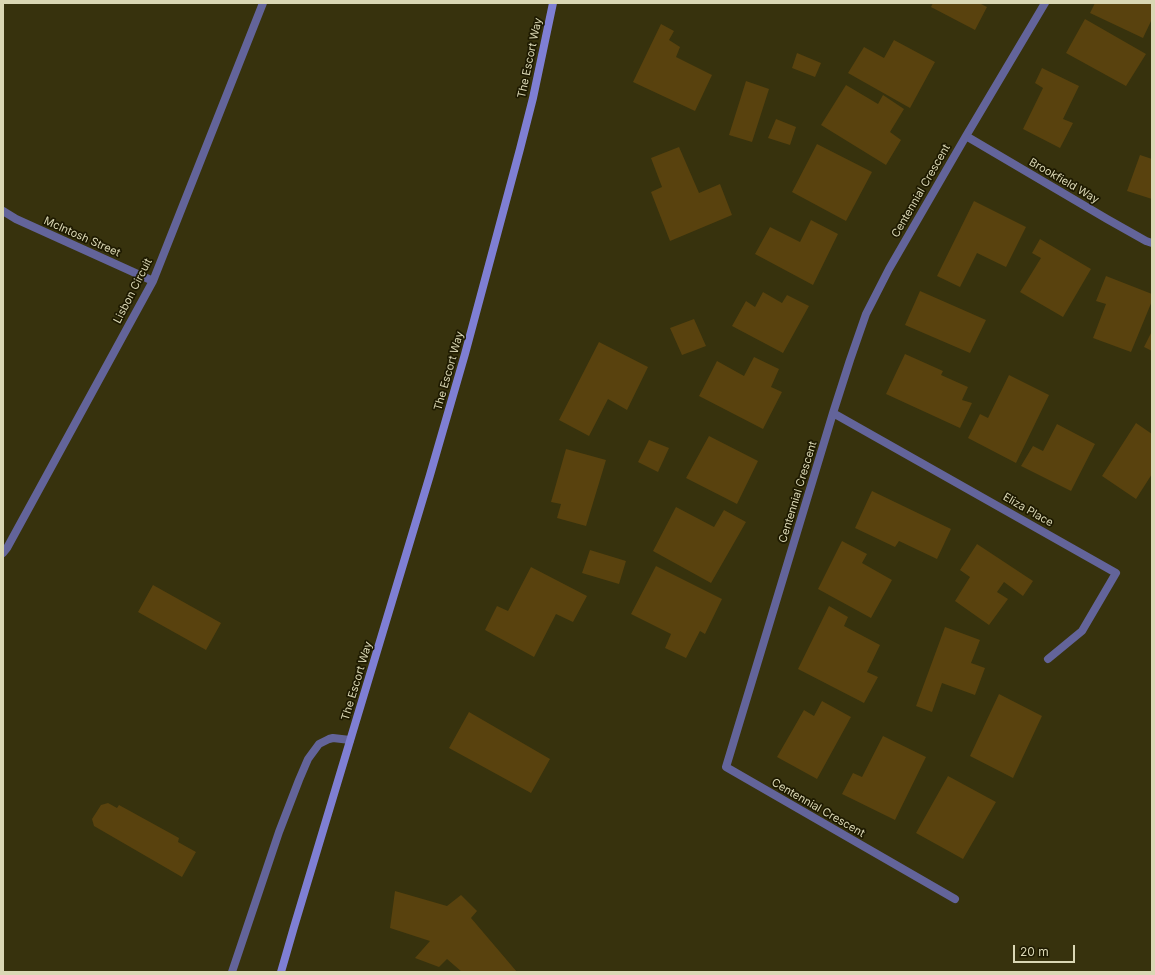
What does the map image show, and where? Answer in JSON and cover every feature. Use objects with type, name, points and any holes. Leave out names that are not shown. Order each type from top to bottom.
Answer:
[{"type":"main road","name":"The Escort Way","points":[[281,972],[439,445],[485,282],[533,98],[554,3]]},
{"type":"street","name":"Lisbon Circuit","points":[[3,553],[153,281],[263,3]]},
{"type":"street","name":"Centennial Crescent","points":[[955,899],[726,767],[833,413],[866,314],[889,269],[1045,3]]},
{"type":"street","name":"Brookfield Way","points":[[966,136],[1152,243]]},
{"type":"street","name":"McIntosh Street","points":[[3,211],[16,219],[153,281]]},
{"type":"street","name":"Eliza Place","points":[[833,413],[1116,573],[1082,631],[1048,659]]},
{"type":"street","points":[[232,972],[279,832],[308,759],[319,744],[329,739],[350,740]]},
{"type":"building","points":[[933,3],[979,3],[987,7],[975,30],[931,7]]},
{"type":"building","points":[[1095,3],[1152,3],[1152,19],[1143,38],[1090,13]]},
{"type":"building","points":[[1085,19],[1146,54],[1126,86],[1066,53]]},
{"type":"building","points":[[661,24],[674,31],[669,40],[680,47],[676,57],[712,75],[695,111],[633,82]]},
{"type":"building","points":[[894,40],[935,62],[910,108],[848,73],[864,47],[884,58]]},
{"type":"building","points":[[797,53],[821,63],[815,77],[792,68]]},
{"type":"building","points":[[1042,68],[1079,86],[1063,119],[1073,123],[1060,148],[1023,129],[1043,88],[1035,83]]},
{"type":"building","points":[[746,81],[769,89],[752,142],[729,135]]},
{"type":"building","points":[[846,85],[878,104],[883,95],[904,109],[890,132],[901,140],[886,165],[821,125]]},
{"type":"building","points":[[776,119],[796,127],[790,145],[768,138]]},
{"type":"building","points":[[817,144],[872,172],[846,221],[792,192]]},
{"type":"building","points":[[679,147],[699,193],[720,184],[732,215],[670,241],[651,192],[662,187],[651,158]]},
{"type":"building","points":[[1140,155],[1152,159],[1152,199],[1127,191]]},
{"type":"building","points":[[974,201],[1026,227],[1006,267],[977,253],[960,287],[937,276]]},
{"type":"building","points":[[811,220],[838,234],[813,285],[755,254],[770,227],[800,242]]},
{"type":"building","points":[[1040,239],[1091,269],[1063,317],[1020,292],[1041,258],[1032,253]]},
{"type":"building","points":[[1106,276],[1152,294],[1152,301],[1131,352],[1093,338],[1106,304],[1096,301]]},
{"type":"building","points":[[920,291],[986,320],[970,353],[905,325]]},
{"type":"building","points":[[763,292],[782,303],[787,295],[809,306],[783,353],[732,326],[746,301],[755,307]]},
{"type":"building","points":[[694,319],[706,346],[682,355],[670,328]]},
{"type":"building","points":[[1152,331],[1152,351],[1144,347]]},
{"type":"building","points":[[599,342],[648,367],[627,410],[608,399],[589,436],[559,420]]},
{"type":"building","points":[[905,354],[943,371],[941,375],[968,387],[962,400],[972,403],[960,428],[886,394]]},
{"type":"building","points":[[754,357],[779,369],[771,387],[782,392],[763,429],[699,396],[717,361],[744,376]]},
{"type":"building","points":[[1009,375],[1049,395],[1016,463],[968,438],[980,414],[988,418]]},
{"type":"building","points":[[1136,423],[1152,434],[1152,474],[1136,499],[1102,476]]},
{"type":"building","points":[[1057,424],[1095,444],[1071,491],[1021,466],[1033,446],[1043,451]]},
{"type":"building","points":[[709,436],[758,461],[737,504],[686,478]]},
{"type":"building","points":[[649,440],[669,448],[658,472],[638,462]]},
{"type":"building","points":[[566,449],[606,460],[586,526],[557,518],[561,504],[551,502]]},
{"type":"building","points":[[872,491],[951,529],[937,559],[899,541],[895,547],[855,528]]},
{"type":"building","points":[[676,507],[714,527],[724,510],[746,522],[711,583],[653,551]]},
{"type":"building","points":[[842,541],[867,554],[862,563],[892,580],[871,618],[818,589]]},
{"type":"building","points":[[977,544],[1033,581],[1023,596],[1004,582],[997,592],[1008,599],[989,625],[955,601],[970,577],[960,570]]},
{"type":"building","points":[[590,550],[626,561],[619,584],[582,573]]},
{"type":"building","points":[[656,566],[722,599],[705,634],[700,631],[686,658],[665,648],[671,634],[631,614]]},
{"type":"building","points":[[531,567],[587,596],[573,622],[556,614],[534,657],[485,630],[497,606],[508,611]]},
{"type":"building","points":[[153,585],[221,623],[206,650],[138,612]]},
{"type":"building","points":[[829,606],[848,617],[844,626],[880,645],[867,672],[878,677],[864,703],[798,669]]},
{"type":"building","points":[[945,627],[980,640],[971,663],[985,668],[975,695],[942,683],[932,712],[916,706]]},
{"type":"building","points":[[999,694],[1042,716],[1013,778],[970,756]]},
{"type":"building","points":[[822,701],[851,717],[817,779],[777,757],[804,710],[814,716]]},
{"type":"building","points":[[469,712],[550,759],[531,793],[449,748]]},
{"type":"building","points":[[883,736],[926,757],[895,820],[842,794],[853,773],[862,777]]},
{"type":"building","points":[[948,776],[996,802],[963,859],[916,833]]},
{"type":"building","points":[[108,803],[117,808],[119,805],[179,838],[178,842],[196,852],[182,877],[94,826],[92,819],[101,805]]},
{"type":"building","points":[[395,891],[447,906],[461,895],[477,911],[471,918],[517,972],[462,972],[447,959],[439,967],[415,958],[430,941],[390,928]]}]
